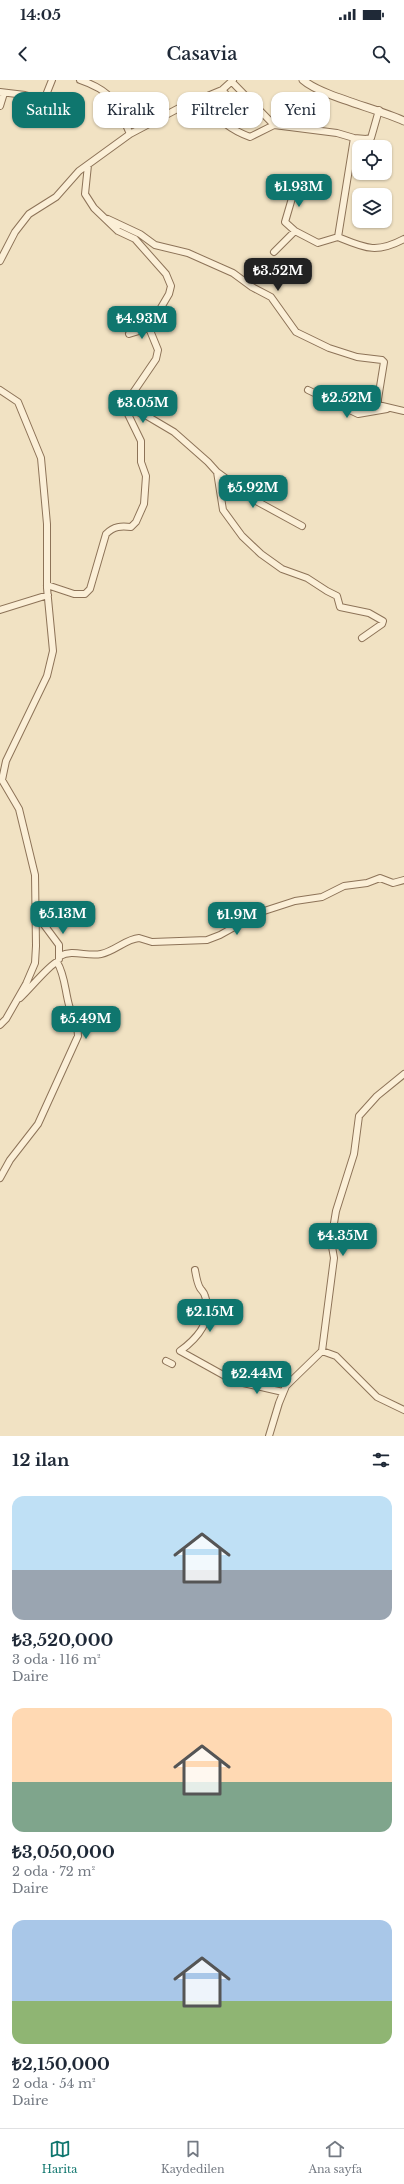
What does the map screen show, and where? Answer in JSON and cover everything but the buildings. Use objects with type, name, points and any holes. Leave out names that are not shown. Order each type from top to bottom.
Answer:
[{"type":"street","points":[[0,106],[2,92],[44,100],[52,80]]},
{"type":"street","points":[[80,80],[108,93],[118,104],[130,134]]},
{"type":"street","points":[[303,80],[325,92],[379,110],[404,121]]},
{"type":"street","points":[[0,261],[15,232],[28,214],[56,197],[79,171],[130,134],[181,107],[222,90],[232,81],[271,121]]},
{"type":"street","points":[[222,90],[225,93],[210,106],[214,114],[234,131],[250,137],[271,126]]},
{"type":"street","points":[[302,128],[337,133],[354,138],[372,138],[379,110]]},
{"type":"street","points":[[338,237],[354,138]]},
{"type":"street","points":[[88,165],[84,194],[104,219],[118,231],[135,239],[166,274],[171,286],[170,294],[149,328],[129,334]]},
{"type":"street","points":[[295,188],[285,222],[295,231],[318,243],[338,237],[367,249],[386,247],[404,239]]},
{"type":"street","points":[[104,219],[106,218],[140,234],[155,245],[188,253],[233,273],[252,287],[271,297],[296,332],[336,350],[358,357],[382,360],[384,362],[378,405],[404,411]]},
{"type":"street","points":[[274,252],[295,231]]},
{"type":"street","points":[[124,406],[156,359],[158,350],[149,328]]},
{"type":"street","points":[[0,390],[18,402],[41,458],[47,524],[47,585],[53,651],[47,676],[6,761],[1,780],[19,809],[35,875],[36,914],[35,963],[15,1003],[0,1025]]},
{"type":"street","points":[[308,390],[358,414],[390,408]]},
{"type":"street","points":[[124,406],[147,416],[174,432],[217,472],[258,502],[302,526]]},
{"type":"street","points":[[47,585],[74,594],[85,594],[90,588],[106,534],[111,528],[120,526],[131,527],[136,522],[144,504],[146,476],[141,462],[142,441],[124,406]]},
{"type":"street","points":[[217,472],[223,510],[242,536],[261,554],[282,569],[307,578],[327,592],[337,596],[340,607],[369,613],[383,621],[382,624],[362,638]]},
{"type":"street","points":[[0,610],[48,595]]},
{"type":"street","points":[[15,1003],[38,980],[51,964],[65,953],[100,954],[139,938],[152,942],[207,940],[220,935],[261,912],[296,901],[322,897],[344,886],[367,883],[380,878],[393,882],[404,880]]},
{"type":"street","points":[[0,1178],[10,1160],[38,1124],[78,1036],[78,1026],[69,1006],[58,959],[59,945],[36,914]]},
{"type":"street","points":[[269,1436],[286,1386],[322,1351],[334,1258],[332,1241],[336,1211],[354,1154],[359,1116],[377,1096],[404,1074]]},
{"type":"street","points":[[195,1270],[199,1287],[205,1294],[209,1308],[204,1326],[194,1341],[180,1351],[234,1381],[283,1392]]},
{"type":"street","points":[[322,1351],[336,1356],[377,1396],[404,1410]]}]
